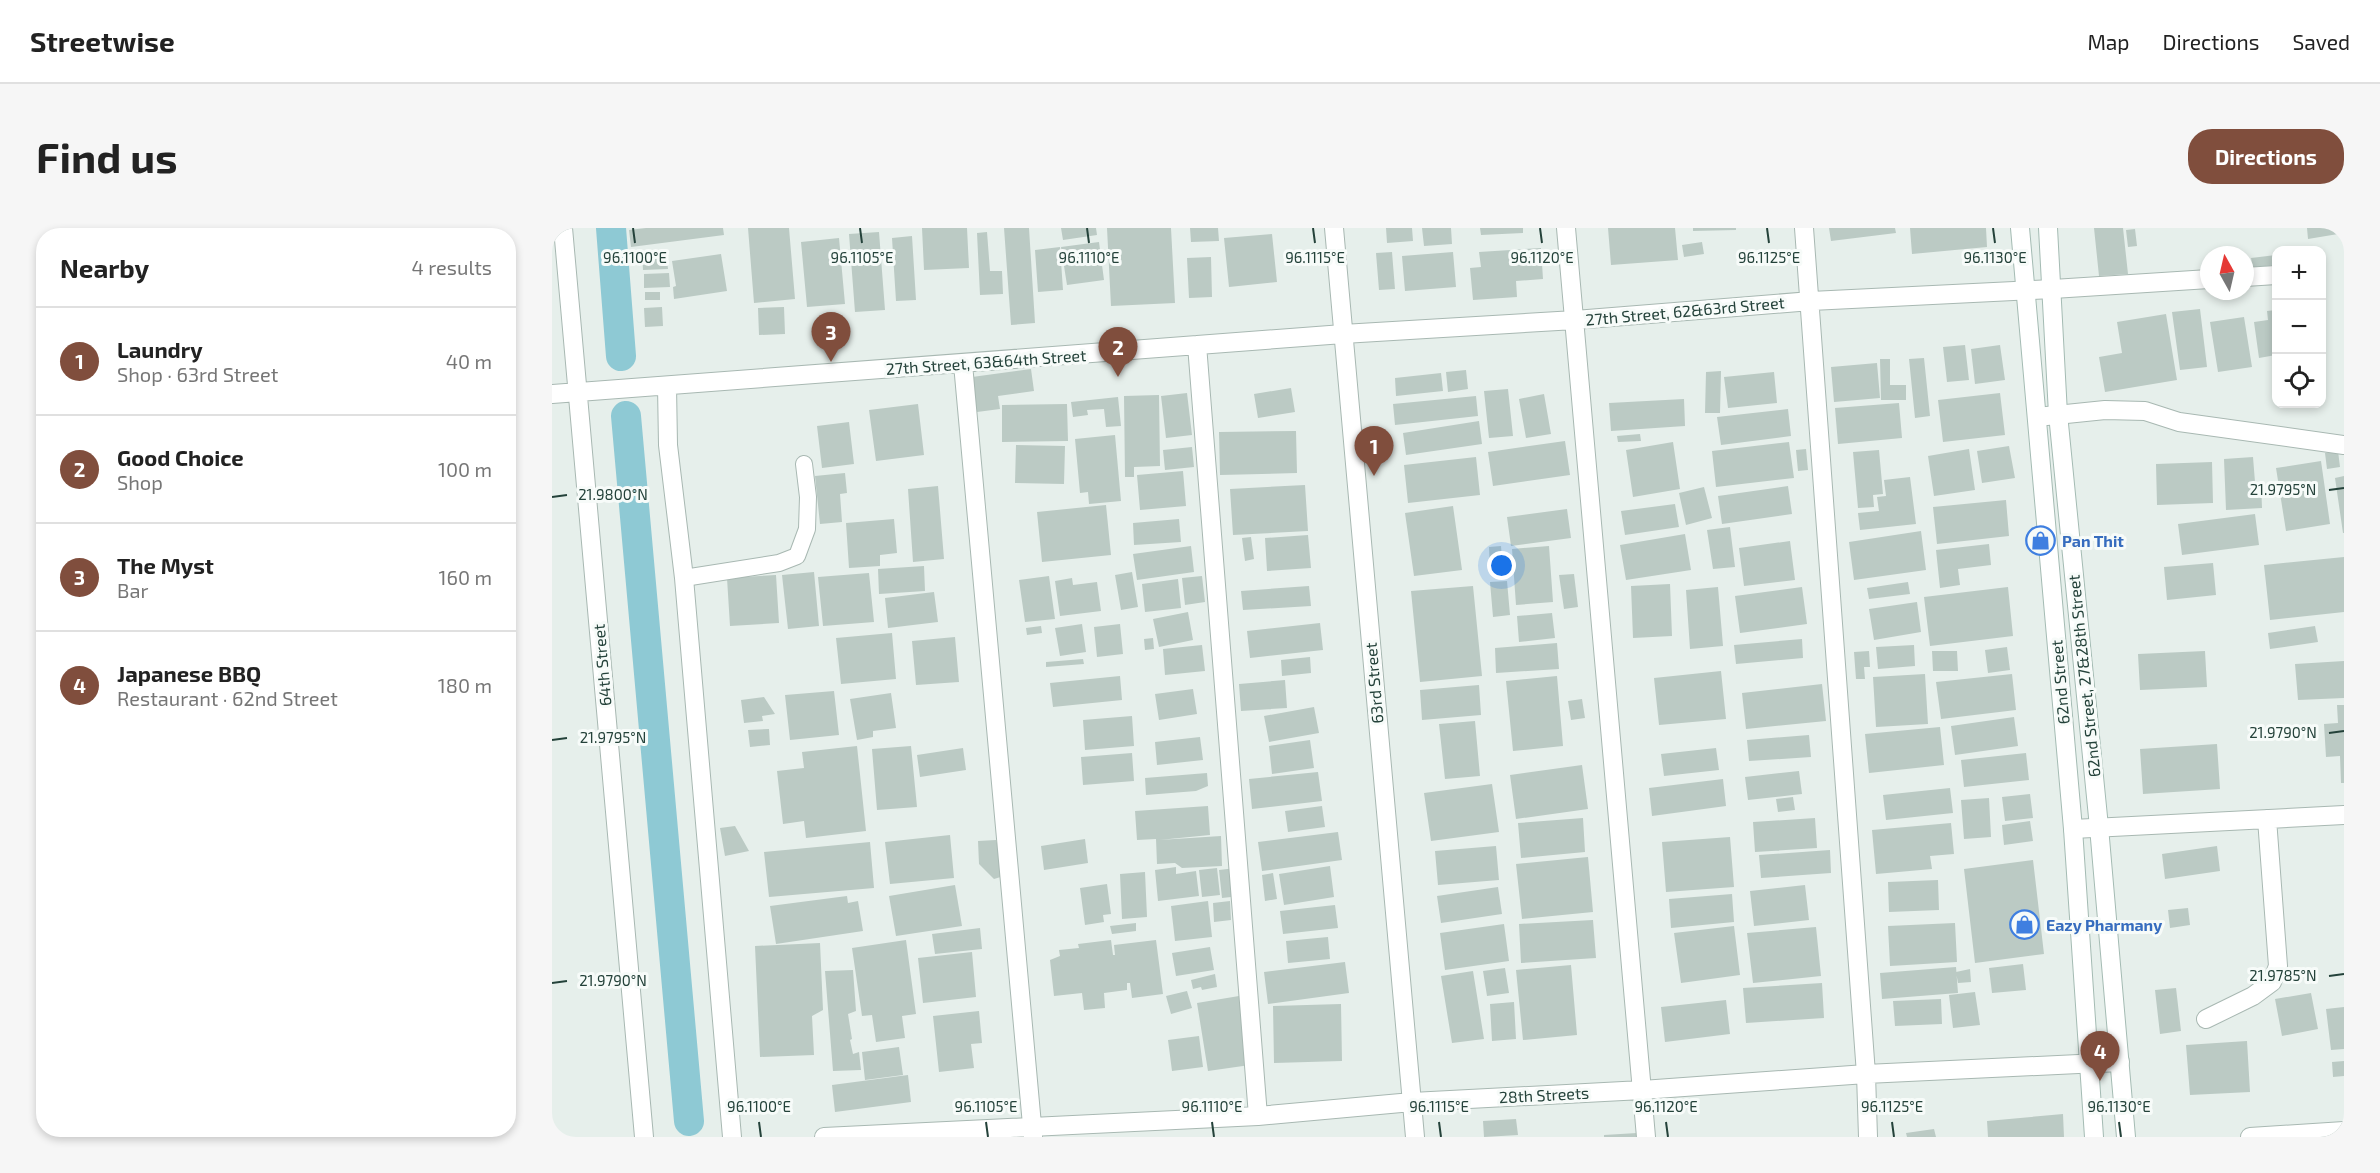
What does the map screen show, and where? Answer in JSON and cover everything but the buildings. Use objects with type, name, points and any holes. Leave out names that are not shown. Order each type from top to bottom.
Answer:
[{"type":"street","name":"64th Street","points":[[563,228],[644,1137]]},
{"type":"street","name":"63rd Street","points":[[1334,228],[1416,1137]]},
{"type":"street","points":[[1566,228],[1646,1137]]},
{"type":"street","points":[[1804,228],[1866,1074],[1868,1137]]},
{"type":"street","name":"62nd Street","points":[[2020,228],[2073,829],[2094,1137]]},
{"type":"street","name":"62nd Street, 27&28th Street","points":[[2048,228],[2058,414],[2120,1062]]},
{"type":"street","points":[[2254,276],[2272,274]]},
{"type":"street","name":"27th Street, 62&63rd Street","points":[[1343,334],[1575,320],[1811,301],[2200,280]]},
{"type":"street","name":"27th Street, 63&64th Street","points":[[552,394],[1343,334]]},
{"type":"street","points":[[1197,345],[1258,1116]]},
{"type":"street","points":[[963,364],[1033,1131]]},
{"type":"street","points":[[667,386],[668,445],[684,578],[732,1137]]},
{"type":"street","points":[[2037,417],[2105,410],[2145,411],[2179,422],[2344,445]]},
{"type":"street","points":[[2073,829],[2344,815]]},
{"type":"street","points":[[2206,1019],[2253,996],[2272,982],[2278,966],[2267,819]]},
{"type":"street","points":[[2120,1062],[2126,1137]]},
{"type":"street","name":"28th Streets","points":[[824,1137],[1033,1131],[1258,1116],[1412,1102],[1642,1090],[1866,1074],[2120,1062]]},
{"type":"street","points":[[2250,1137],[2344,1131]]},
{"type":"lane","points":[[684,578],[779,563],[797,556],[807,529],[808,497],[804,464]]},
{"type":"waterway","points":[[611,228],[621,356]]},
{"type":"waterway","points":[[626,416],[689,1121]]},
{"type":"place","name":"The Myst","points":[[831,362]]},
{"type":"place","name":"Good Choice","points":[[1118,377]]},
{"type":"place","name":"Laundry","points":[[1374,476]]},
{"type":"place","name":"Pan Thit","points":[[2041,541]]},
{"type":"place","name":"Eazy Pharmany","points":[[2025,925]]},
{"type":"place","name":"Japanese BBQ","points":[[2100,1081]]}]
